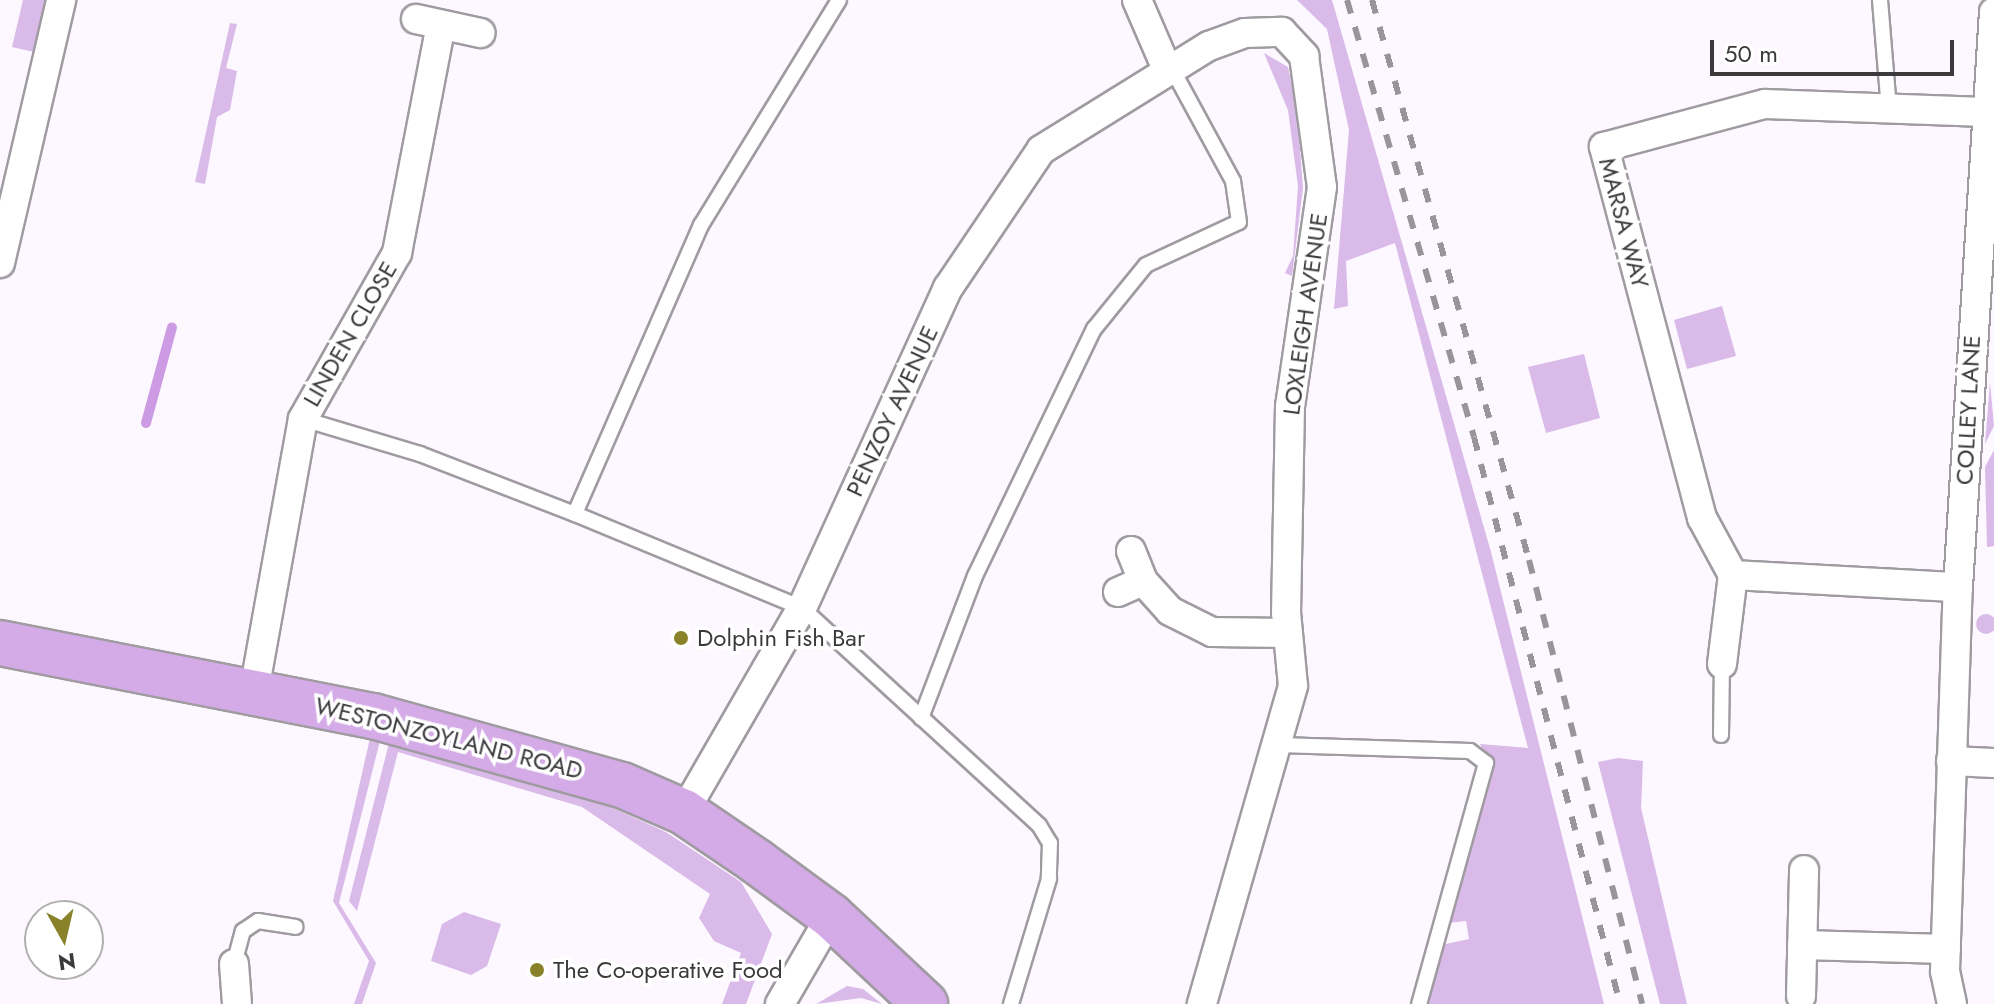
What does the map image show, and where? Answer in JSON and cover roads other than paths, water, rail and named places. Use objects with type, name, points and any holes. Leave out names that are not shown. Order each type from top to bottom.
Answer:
[{"type":"main road","name":"WESTONZOYLAND ROAD","points":[[0,643],[254,691],[541,757],[684,812],[831,916],[925,1004]]},
{"type":"street","points":[[0,263],[61,0]]},
{"type":"street","points":[[1137,0],[1168,66]]},
{"type":"street","name":"COLLEY LANE","points":[[1952,1004],[1946,949],[1958,587],[1988,144],[1985,112],[1994,12]]},
{"type":"street","name":"LINDEN CLOSE","points":[[254,691],[303,419],[397,253],[428,22],[480,33]]},
{"type":"street","name":"PENZOY AVENUE","points":[[684,812],[802,608],[962,267],[1050,140],[1168,66],[1259,31],[1282,32],[1300,45]]},
{"type":"street","name":"LOXLEIGH AVENUE","points":[[1202,1004],[1279,745],[1293,686],[1287,633],[1290,406],[1322,187],[1300,45]]},
{"type":"street","name":"MARSA WAY","points":[[1733,575],[1702,518],[1604,147],[1765,104],[1985,112]]},
{"type":"street","points":[[1131,551],[1131,586],[1170,611],[1212,632],[1287,633]]},
{"type":"street","points":[[1722,664],[1733,575],[1958,587]]},
{"type":"street","points":[[1951,761],[1994,763]]},
{"type":"street","points":[[1801,996],[1804,870]]},
{"type":"street","points":[[780,1004],[831,916]]},
{"type":"street","points":[[1802,945],[1946,949]]},
{"type":"street","points":[[234,964],[237,1004]]},
{"type":"lane","points":[[575,514],[701,225],[839,0]]},
{"type":"lane","points":[[1880,0],[1889,110]]},
{"type":"lane","points":[[921,718],[975,576],[1094,329],[1146,265],[1239,222],[1233,181],[1168,66]]},
{"type":"lane","points":[[303,419],[420,454],[802,608],[1050,843],[1049,879],[1011,1004]]},
{"type":"lane","points":[[1721,735],[1722,664]]},
{"type":"lane","points":[[1279,745],[1470,751],[1486,763],[1419,1004]]},
{"type":"lane","points":[[234,964],[243,931],[258,921],[296,927]]},
{"type":"waterway","points":[[146,423],[172,327]]},
{"type":"railway","points":[[1347,0],[1474,437],[1620,1004]]},
{"type":"railway","points":[[1372,0],[1529,560],[1642,1004]]},
{"type":"place","name":"Dolphin Fish Bar","points":[[681,638]]},
{"type":"place","name":"The Co-operative Food","points":[[537,970]]}]
